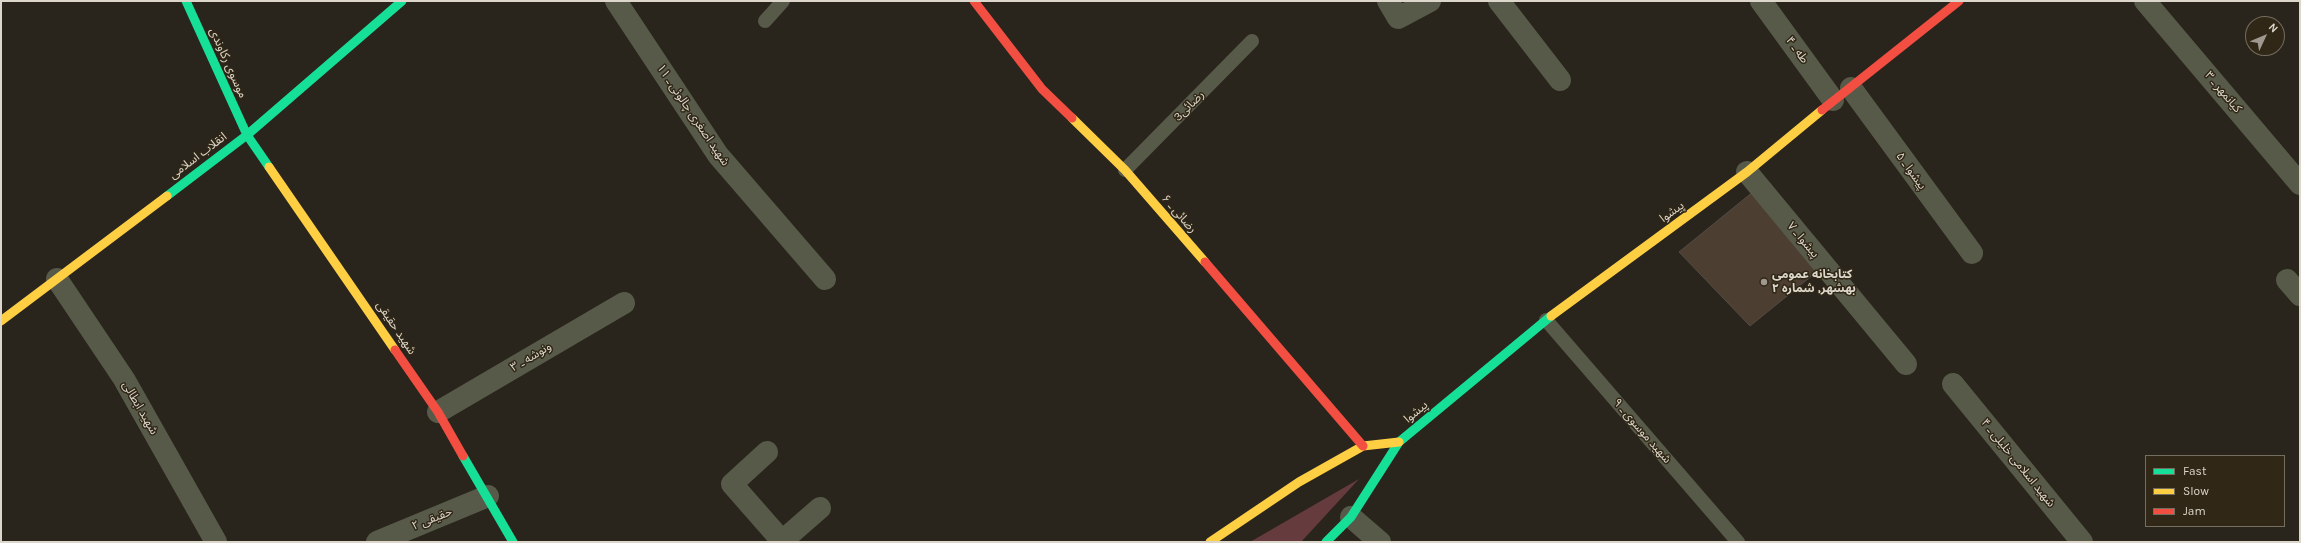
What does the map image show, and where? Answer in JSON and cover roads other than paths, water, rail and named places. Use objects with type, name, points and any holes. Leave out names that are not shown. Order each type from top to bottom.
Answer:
[{"type":"street","name":"موسوی رکاوندی","points":[[186,1],[247,135]]},
{"type":"street","name":"انقلاب اسلامی","points":[[1,321],[247,135],[402,1]]},
{"type":"street","name":"شهید اصغری چالوئی ـ ۱۱","points":[[616,1],[718,155],[825,279]]},
{"type":"street","name":"رضائی ـ ۶","points":[[974,1],[1042,89],[1125,170],[1363,446]]},
{"type":"street","points":[[1388,1],[1398,18],[1430,1]]},
{"type":"street","points":[[1499,1],[1560,80]]},
{"type":"street","name":"طه ـ ۴","points":[[1761,1],[1842,94]]},
{"type":"street","name":"پیشوا","points":[[1326,542],[1351,517],[1399,442],[1546,320],[1747,172],[1959,1]]},
{"type":"street","name":"کیانمهر ـ ۳","points":[[2145,1],[2300,184]]},
{"type":"street","name":"پیشوا ـ ۵","points":[[1842,94],[1972,254]]},
{"type":"street","name":"شهید حقیقی","points":[[247,135],[438,412],[488,496],[513,542]]},
{"type":"street","name":"پیشوا ـ ۷","points":[[1747,172],[1906,364]]},
{"type":"street","name":"شهید ابطالی","points":[[57,279],[124,379],[216,542]]},
{"type":"street","name":"ونوشه ـ ۳","points":[[438,412],[624,303]]},
{"type":"street","name":"شهید اسلامی خلیلی ـ ۴","points":[[1953,384],[2082,542]]},
{"type":"street","points":[[1210,542],[1299,482],[1363,446],[1399,442]]},
{"type":"street","points":[[767,452],[732,484],[782,542],[820,508]]},
{"type":"street","name":"حقیقی ۲","points":[[377,542],[488,496]]},
{"type":"street","points":[[1351,517],[1380,542]]},
{"type":"lane","points":[[765,21],[783,1]]},
{"type":"lane","name":"رضائی3","points":[[1125,170],[1252,41]]},
{"type":"lane","name":"شهید موسوی ـ ۹","points":[[1546,320],[1738,542]]},
{"type":"place","name":"کتابخانه عمومی بهشهر, شماره ۲","points":[[1764,282]]}]
